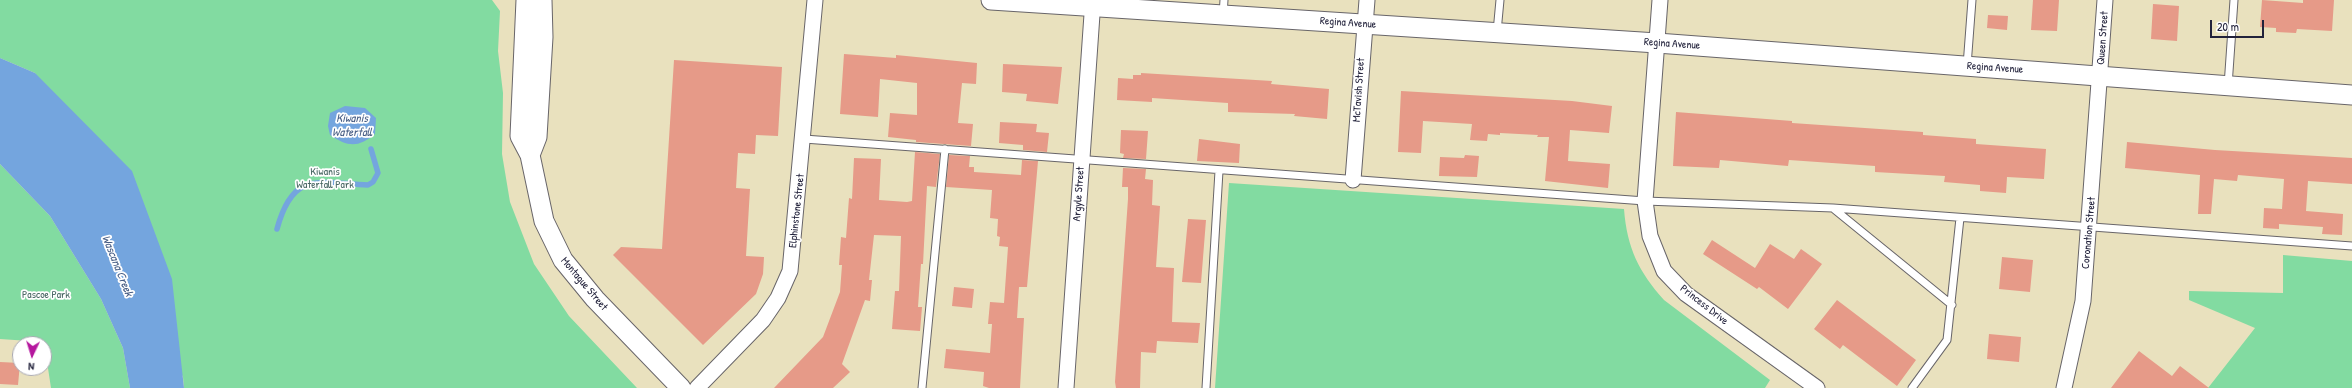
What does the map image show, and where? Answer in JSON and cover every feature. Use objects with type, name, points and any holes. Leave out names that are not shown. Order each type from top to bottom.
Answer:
[{"type":"street","name":"Montague Street","points":[[526,0],[520,136],[530,156],[544,221],[563,260],[595,298],[681,388]]},
{"type":"street","points":[[530,156],[537,137],[543,37],[542,0]]},
{"type":"street","name":"Elphinstone Street","points":[[697,388],[763,320],[778,298],[790,271],[804,139],[815,0]]},
{"type":"street","name":"Regina Avenue","points":[[991,0],[1223,8],[1364,24],[1657,43],[2352,95]]},
{"type":"street","name":"McTavish Street","points":[[1352,180],[1366,0]]},
{"type":"street","name":"Princess Drive","points":[[1660,0],[1645,201],[1650,236],[1664,271],[1686,294],[1817,388]]},
{"type":"street","name":"Queen Street","points":[[2100,76],[2105,0]]},
{"type":"street","name":"Argyle Street","points":[[1066,388],[1092,3]]},
{"type":"street","name":"Coronation Street","points":[[2064,388],[2083,301],[2090,227],[2100,76]]},
{"type":"lane","points":[[1497,33],[1500,0]]},
{"type":"lane","points":[[1967,66],[1972,0]]},
{"type":"lane","points":[[2228,86],[2234,0]]},
{"type":"lane","points":[[804,139],[1081,161],[1645,201],[1833,208],[2352,246]]},
{"type":"lane","points":[[922,388],[945,149]]},
{"type":"lane","points":[[1206,388],[1219,171]]},
{"type":"lane","points":[[1833,208],[1952,305]]},
{"type":"lane","points":[[1912,388],[1947,340],[1952,305],[1960,218]]},
{"type":"green space","name":"Kiwanis Waterfall Park","points":[[0,0],[492,0],[500,11],[498,51],[503,93],[502,154],[510,202],[534,264],[569,316],[637,388],[184,388],[183,377],[35,73],[0,58]]},
{"type":"green space","name":"Pascoe Park","points":[[0,164],[50,216],[101,299],[123,348],[130,388],[51,388],[49,376],[52,376],[52,336],[12,336],[12,340],[0,339]]},
{"type":"green space","points":[[1229,183],[1624,209],[1631,248],[1641,269],[1655,290],[1664,300],[1770,380],[1765,388],[1215,388]]},
{"type":"green space","points":[[2283,255],[2352,261],[2352,388],[2208,388],[2255,328],[2189,300],[2189,291],[2283,293]]},
{"type":"water","name":"Wascana Creek","points":[[0,58],[35,73],[132,171],[172,279],[184,388],[130,388],[123,348],[101,299],[50,216],[0,164]]},
{"type":"water","name":"Kiwanis Waterfall","points":[[345,106],[365,108],[376,118],[375,134],[369,139],[358,144],[348,144],[330,135],[328,126],[330,113]]},
{"type":"building","points":[[2033,0],[2059,0],[2057,31],[2031,30]]},
{"type":"building","points":[[2262,0],[2303,3],[2303,0],[2334,0],[2332,31],[2297,29],[2296,33],[2276,32],[2276,28],[2260,27]]},
{"type":"building","points":[[2153,4],[2179,6],[2177,41],[2151,39]]},
{"type":"building","points":[[1988,15],[2008,16],[2007,30],[1987,28]]},
{"type":"building","points":[[844,54],[896,58],[896,55],[977,63],[976,84],[962,83],[958,123],[973,124],[971,146],[916,142],[916,140],[888,137],[890,113],[917,115],[917,83],[880,79],[878,117],[840,114]]},
{"type":"building","points":[[674,60],[782,67],[778,136],[756,135],[755,154],[738,153],[736,188],[750,189],[746,256],[764,257],[763,274],[756,294],[703,345],[613,255],[621,247],[662,249]]},
{"type":"building","points":[[1003,64],[1062,67],[1058,104],[1026,101],[1027,94],[1002,92]]},
{"type":"building","points":[[1141,73],[1272,81],[1271,84],[1329,89],[1327,119],[1294,116],[1295,114],[1228,112],[1228,103],[1152,98],[1152,102],[1117,100],[1118,78],[1133,79],[1133,75],[1141,75]]},
{"type":"building","points":[[1401,91],[1572,101],[1612,106],[1609,133],[1570,130],[1568,161],[1610,164],[1608,188],[1545,181],[1549,137],[1537,137],[1538,135],[1500,133],[1500,135],[1488,134],[1487,141],[1470,140],[1472,124],[1423,121],[1421,153],[1398,152]]},
{"type":"building","points":[[1676,112],[1792,121],[1792,123],[1923,132],[1923,135],[1976,139],[1976,144],[2046,149],[2044,179],[2007,177],[2006,193],[1980,191],[1980,185],[1944,182],[1945,176],[1875,172],[1875,166],[1789,160],[1788,166],[1720,160],[1719,168],[1673,166]]},
{"type":"building","points":[[1000,122],[1037,124],[1036,132],[1049,133],[1047,152],[1023,150],[1023,145],[999,143]]},
{"type":"building","points":[[1121,130],[1148,131],[1146,159],[1123,158],[1124,154],[1120,153]]},
{"type":"building","points":[[1199,139],[1240,144],[1239,163],[1197,161]]},
{"type":"building","points":[[2127,142],[2215,150],[2352,158],[2352,184],[2308,181],[2306,211],[2343,214],[2342,235],[2322,234],[2323,227],[2279,224],[2279,229],[2263,228],[2264,208],[2282,209],[2284,179],[2238,175],[2237,181],[2214,179],[2211,214],[2198,214],[2200,175],[2125,168]]},
{"type":"building","points":[[915,152],[940,154],[936,187],[927,186],[923,264],[921,264],[918,307],[922,307],[920,331],[892,329],[895,291],[899,291],[901,236],[874,235],[869,280],[872,280],[870,301],[865,300],[842,364],[850,372],[833,388],[774,388],[823,337],[840,292],[842,265],[839,265],[841,237],[846,238],[849,198],[852,199],[854,158],[881,159],[879,200],[907,202],[912,201]]},
{"type":"building","points":[[949,155],[970,156],[969,167],[974,167],[974,172],[1021,175],[1022,160],[1038,161],[1027,287],[1019,287],[1017,318],[1024,318],[1020,388],[989,388],[983,386],[984,372],[944,368],[946,349],[990,353],[992,324],[988,324],[990,302],[1004,303],[1008,247],[999,246],[1000,237],[997,236],[998,219],[990,218],[992,190],[946,187]]},
{"type":"building","points":[[1465,155],[1479,156],[1477,177],[1439,176],[1440,157],[1464,158]]},
{"type":"building","points":[[1123,168],[1146,169],[1145,179],[1153,180],[1152,205],[1160,206],[1156,267],[1174,268],[1172,322],[1200,323],[1198,343],[1157,341],[1156,353],[1141,352],[1140,388],[1116,388],[1115,382],[1128,199],[1128,187],[1122,187]]},
{"type":"building","points":[[1188,219],[1206,220],[1201,283],[1182,282]]},
{"type":"building","points":[[1712,240],[1755,268],[1770,244],[1794,259],[1801,249],[1822,264],[1788,309],[1759,287],[1757,289],[1703,254]]},
{"type":"building","points":[[2002,257],[2033,260],[2030,292],[1999,289]]},
{"type":"building","points":[[954,287],[974,289],[972,308],[952,306]]},
{"type":"building","points":[[1837,300],[1916,360],[1897,386],[1843,345],[1840,349],[1814,329]]},
{"type":"building","points":[[1989,334],[2021,337],[2019,362],[1987,359]]},
{"type":"building","points":[[2139,351],[2172,376],[2180,366],[2209,388],[2111,388]]},
{"type":"building","points":[[0,362],[12,363],[12,376],[19,376],[18,385],[0,384]]},
{"type":"waterway","points":[[277,229],[283,210],[291,197],[300,189],[310,184],[321,182],[368,185],[373,182],[378,173],[371,149]]}]
